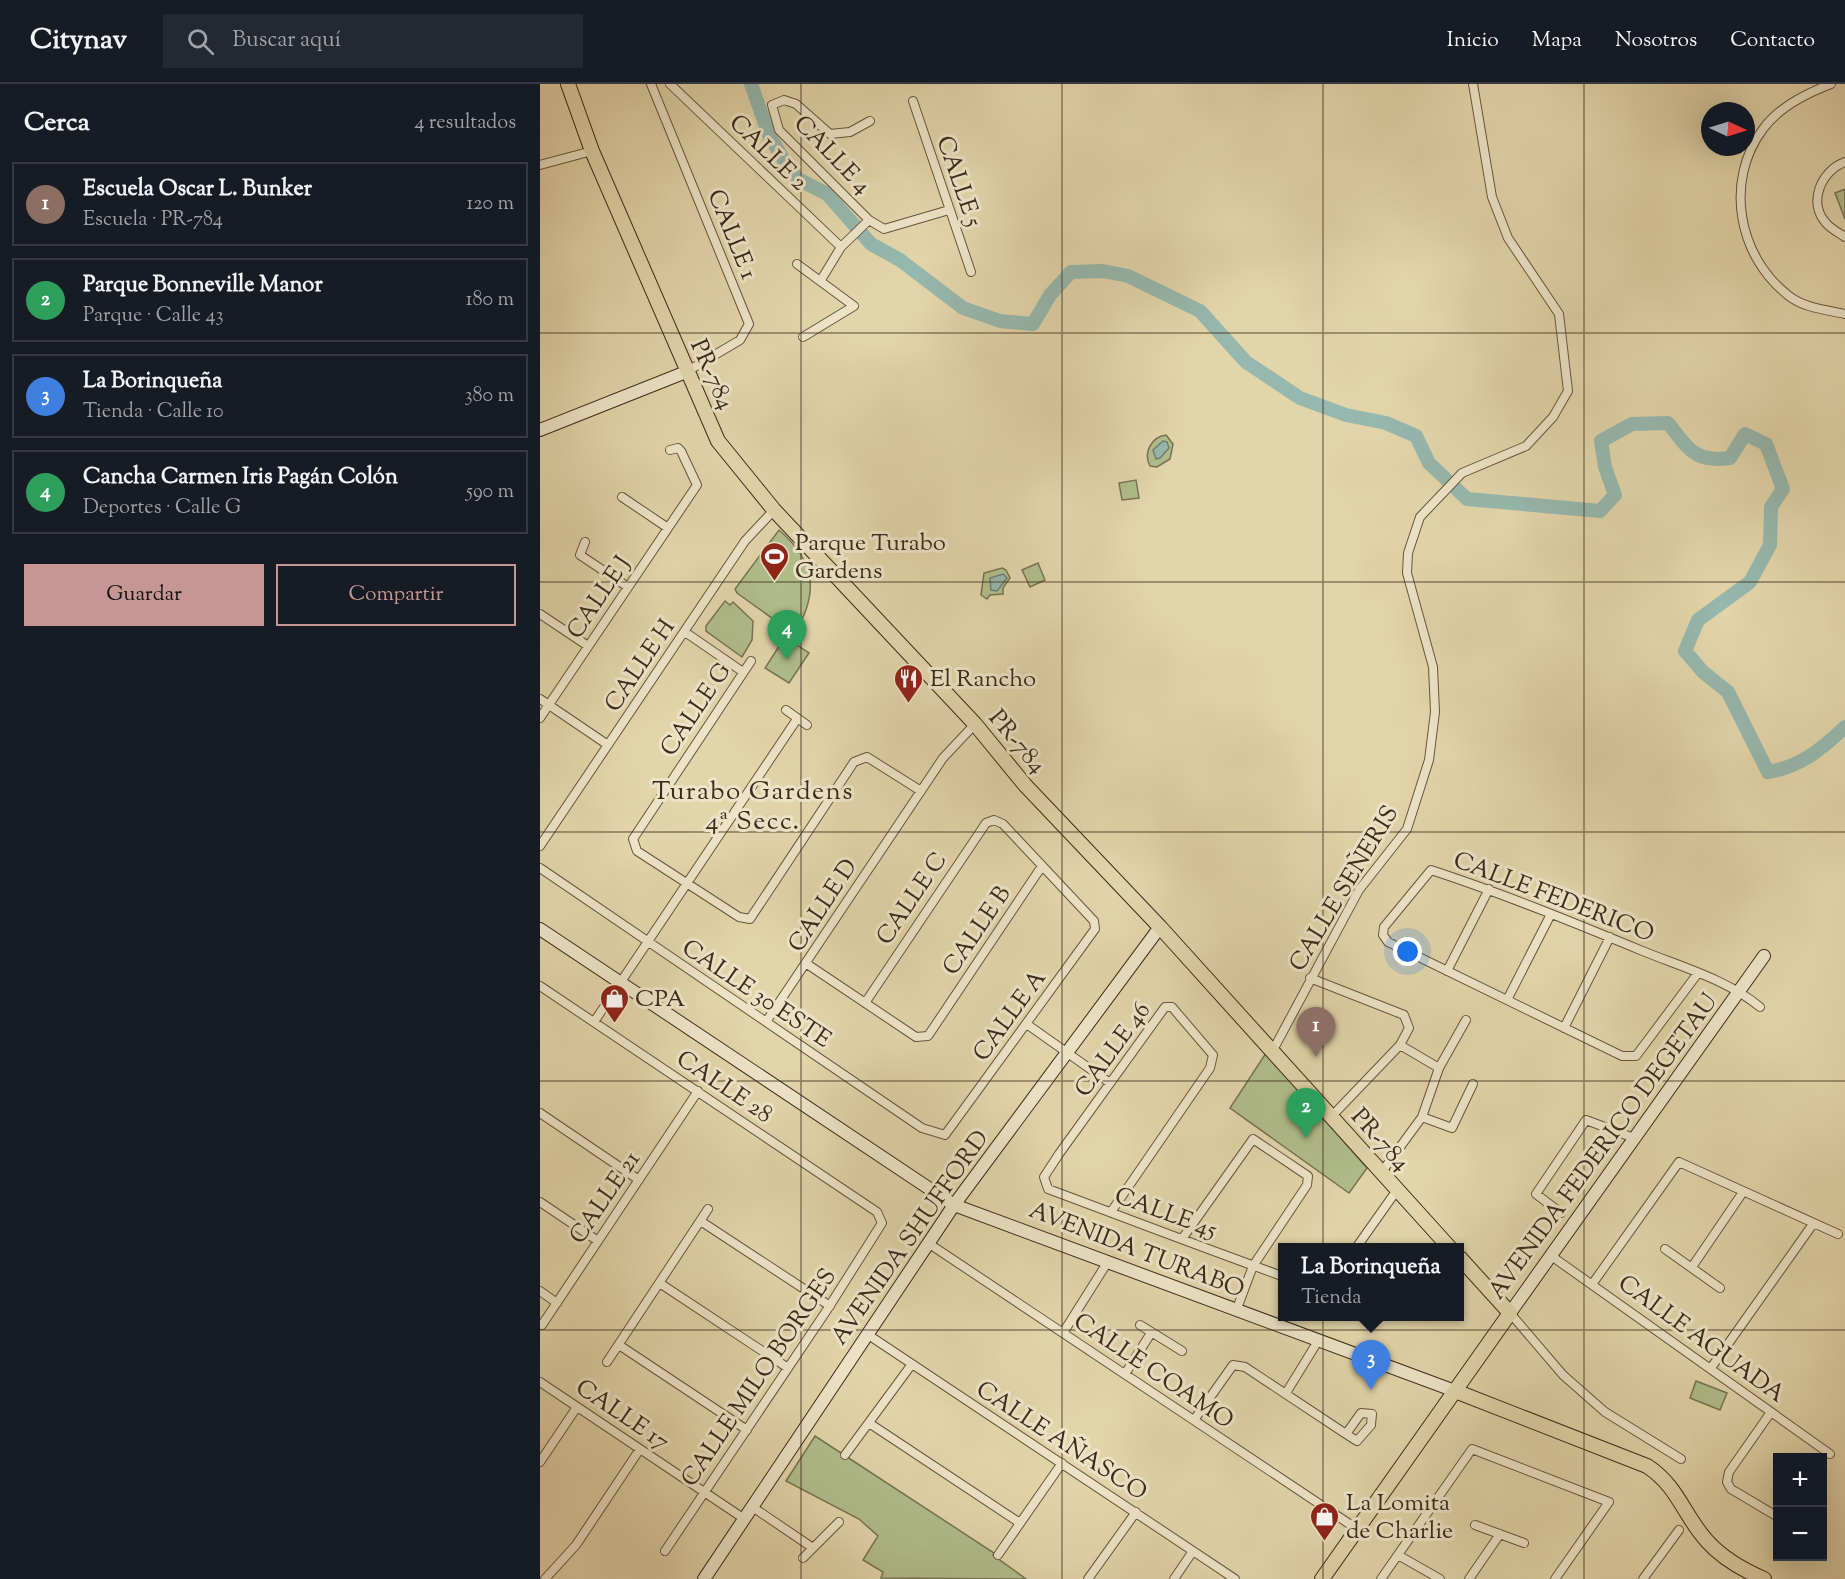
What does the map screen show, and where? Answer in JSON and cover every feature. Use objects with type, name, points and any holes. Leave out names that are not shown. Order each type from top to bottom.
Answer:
[{"type":"main road","name":"PR-784","points":[[568,84],[592,151],[686,372],[718,441],[774,510],[975,724],[1025,785],[1160,927],[1443,1243]]},
{"type":"main road","points":[[1464,1262],[1510,1313]]},
{"type":"main road","name":"AVENIDA FEDERICO DEGETAU","points":[[1322,1579],[1510,1313]]},
{"type":"main road","name":"AVENIDA TURABO","points":[[1455,1391],[1647,1466],[1663,1476],[1707,1541],[1727,1559],[1761,1578]]},
{"type":"street","name":"CALLE 1","points":[[651,84],[749,324],[740,340],[686,372]]},
{"type":"street","name":"CALLE 2","points":[[670,84],[841,247]]},
{"type":"street","name":"CALLE SEÑERIS","points":[[1272,1052],[1359,891],[1407,829],[1429,760],[1435,712],[1434,667],[1407,573],[1408,553],[1420,517],[1462,473],[1526,446],[1552,417],[1568,391],[1559,314],[1508,238],[1492,197],[1473,84]]},
{"type":"street","points":[[1803,84],[1803,95]]},
{"type":"street","points":[[1831,84],[1803,95],[1764,128],[1747,159],[1740,202],[1745,239],[1760,266],[1790,297],[1815,308],[1845,314]]},
{"type":"street","name":"CALLE 4","points":[[870,121],[850,132],[830,134],[796,104],[784,100],[772,105],[779,130],[866,223],[884,229],[949,210]]},
{"type":"street","name":"CALLE 5","points":[[913,101],[970,272]]},
{"type":"street","points":[[540,165],[592,151]]},
{"type":"street","points":[[1845,162],[1833,166],[1821,180],[1817,200],[1825,222],[1845,237]]},
{"type":"street","points":[[821,280],[841,247],[866,223]]},
{"type":"street","points":[[797,264],[854,306],[803,337]]},
{"type":"street","points":[[540,430],[686,372]]},
{"type":"street","name":"CALLE J","points":[[540,718],[697,485],[681,451],[678,448],[670,450]]},
{"type":"street","points":[[622,497],[668,528]]},
{"type":"street","name":"CALLE H","points":[[540,846],[745,541],[774,510]]},
{"type":"street","points":[[585,542],[580,555],[628,587]]},
{"type":"street","points":[[540,614],[588,646]]},
{"type":"street","points":[[685,632],[743,672]]},
{"type":"street","name":"CALLE G","points":[[686,884],[637,850],[633,839],[751,661]]},
{"type":"street","points":[[540,699],[608,745]]},
{"type":"street","points":[[786,710],[807,725]]},
{"type":"street","points":[[594,1022],[797,719]]},
{"type":"street","name":"CALLE D","points":[[766,1022],[943,758],[975,724]]},
{"type":"street","points":[[686,884],[739,917],[750,919],[854,762],[867,757],[921,791]]},
{"type":"street","name":"CALLE C","points":[[865,1003],[986,823],[994,820],[1003,824],[1042,866]]},
{"type":"street","name":"CALLE A","points":[[953,1124],[1095,929],[1094,921],[1042,866]]},
{"type":"street","name":"CALLE B","points":[[865,1003],[916,1037],[928,1036],[1042,866]]},
{"type":"street","name":"CALLE 30 ESTE","points":[[540,868],[922,1128],[945,1135],[953,1124]]},
{"type":"street","name":"CALLE FEDERICO","points":[[1698,973],[1636,1056],[1623,1056],[1388,942],[1383,935],[1384,927],[1431,870],[1489,889],[1698,973],[1740,991],[1760,1007]]},
{"type":"street","points":[[1447,971],[1489,889]]},
{"type":"street","points":[[1507,1000],[1551,914]]},
{"type":"street","name":"AVENIDA SHUFFORD","points":[[704,1579],[954,1205],[1160,927]]},
{"type":"street","name":"AVENIDA TURABO","points":[[540,928],[954,1205],[1455,1391]]},
{"type":"street","points":[[1564,1028],[1610,937]]},
{"type":"street","name":"AVENIDA FEDERICO DEGETAU","points":[[1510,1313],[1764,956]]},
{"type":"street","points":[[807,964],[865,1003]]},
{"type":"street","points":[[1311,978],[1404,1015],[1409,1028],[1400,1045],[1330,1117]]},
{"type":"street","name":"CALLE 28","points":[[540,986],[877,1212],[882,1223]]},
{"type":"street","name":"CALLE 46","points":[[1044,1178],[1165,1007],[1172,1007],[1213,1055],[1210,1068],[1111,1212]]},
{"type":"street","points":[[1381,1173],[1422,1117],[1439,1068],[1466,1020]]},
{"type":"street","points":[[1028,1024],[1110,1083]]},
{"type":"street","points":[[1400,1045],[1439,1068]]},
{"type":"street","points":[[1422,1117],[1452,1128],[1473,1083]]},
{"type":"street","name":"CALLE 21","points":[[542,1325],[698,1091]]},
{"type":"street","points":[[540,1113],[639,1180]]},
{"type":"street","points":[[1561,1213],[1536,1194],[1586,1120],[1634,1138]]},
{"type":"street","points":[[1182,1239],[1253,1138],[1308,1176],[1307,1185],[1253,1266],[1236,1311]]},
{"type":"street","points":[[1593,1283],[1679,1162],[1838,1234]]},
{"type":"street","name":"CALLE 45","points":[[1044,1178],[1048,1189],[1278,1275]]},
{"type":"street","points":[[1360,1243],[1397,1190]]},
{"type":"street","points":[[1692,1267],[1743,1192]]},
{"type":"street","points":[[540,1202],[598,1241]]},
{"type":"street","points":[[607,1362],[702,1222],[708,1209]]},
{"type":"street","points":[[702,1222],[830,1306]]},
{"type":"street","name":"CALLE MILO BORGES","points":[[665,1551],[830,1306],[882,1223]]},
{"type":"street","points":[[1711,1368],[1813,1224]]},
{"type":"street","name":"CALLE COAMO","points":[[928,1243],[1358,1529]]},
{"type":"street","points":[[1665,1249],[1720,1288]]},
{"type":"street","name":"CALLE AGUADA","points":[[1551,1255],[1830,1454]]},
{"type":"street","points":[[1063,1333],[1107,1263]]},
{"type":"street","points":[[661,1284],[788,1368]]},
{"type":"street","points":[[540,1291],[557,1303]]},
{"type":"street","points":[[1510,1313],[1563,1375],[1605,1412],[1681,1459]]},
{"type":"street","points":[[1140,1325],[1182,1351]]},
{"type":"street","points":[[1125,1374],[1151,1333]]},
{"type":"street","name":"CALLE AÑASCO","points":[[867,1334],[1234,1579]]},
{"type":"street","points":[[1286,1394],[1318,1341]]},
{"type":"street","points":[[619,1345],[747,1430]]},
{"type":"street","points":[[845,1455],[912,1364]]},
{"type":"street","points":[[1194,1420],[1233,1365],[1245,1367],[1346,1434]]},
{"type":"street","name":"CALLE 17","points":[[540,1382],[743,1518]]},
{"type":"street","points":[[540,1462],[577,1407]]},
{"type":"street","points":[[1771,1412],[1729,1472],[1727,1482],[1731,1489],[1773,1514]]},
{"type":"street","points":[[869,1424],[1020,1523]]},
{"type":"street","points":[[545,1579],[576,1545],[639,1449]]},
{"type":"street","points":[[1381,1579],[1472,1449],[1609,1502],[1555,1579]]},
{"type":"street","points":[[998,1555],[1062,1463]]},
{"type":"street","points":[[751,1506],[813,1548]]},
{"type":"street","points":[[1088,1579],[1136,1512]]},
{"type":"street","points":[[804,1558],[839,1522]]},
{"type":"street","points":[[1475,1525],[1524,1543]]},
{"type":"street","points":[[1643,1579],[1679,1530]]},
{"type":"street","points":[[1469,1579],[1500,1534]]},
{"type":"street","points":[[1174,1579],[1193,1551]]},
{"type":"street","points":[[1398,1555],[1440,1579]]},
{"type":"green space","points":[[1845,189],[1845,219],[1835,193]]},
{"type":"green space","points":[[1166,435],[1173,444],[1170,459],[1157,467],[1150,466],[1147,456],[1152,442]]},
{"type":"green space","points":[[1136,480],[1139,498],[1122,500],[1119,483]]},
{"type":"green space","name":"Parque Turabo Gardens","points":[[779,530],[800,553],[810,578],[808,604],[794,634],[737,593],[735,589]]},
{"type":"green space","points":[[1038,563],[1045,580],[1030,587],[1022,570]]},
{"type":"green space","points":[[1002,568],[1006,570],[1010,578],[1003,588],[1003,594],[990,595],[987,599],[981,595],[984,573]]},
{"type":"green space","points":[[725,601],[730,605],[733,602],[753,621],[752,640],[742,657],[706,631],[706,626]]},
{"type":"green space","points":[[785,637],[809,653],[789,683],[765,668]]},
{"type":"green space","points":[[1266,1053],[1367,1168],[1349,1193],[1230,1108]]},
{"type":"green space","points":[[1696,1381],[1727,1393],[1720,1410],[1690,1398]]},
{"type":"green space","points":[[815,1436],[994,1553],[993,1555],[1026,1579],[881,1578],[883,1572],[863,1560],[878,1536],[859,1519],[786,1481]]},
{"type":"water","points":[[1163,441],[1167,442],[1169,448],[1160,458],[1156,459],[1153,450]]},
{"type":"water","points":[[1003,574],[1007,578],[997,591],[991,590],[990,578]]},
{"type":"waterway","points":[[751,84],[769,135],[798,179],[827,194],[871,244],[900,260],[963,308],[1000,321],[1033,324],[1050,295],[1071,272],[1103,271],[1128,276],[1200,311],[1246,362],[1300,398],[1346,415],[1386,423],[1416,436],[1429,463],[1467,499],[1600,511],[1615,495],[1605,467],[1601,441],[1632,424],[1668,423],[1693,452],[1708,458],[1730,458],[1745,434],[1766,444],[1783,489],[1771,507],[1770,545],[1750,582],[1698,620],[1685,651],[1703,672],[1728,692],[1768,772],[1780,770],[1810,756],[1845,727]]},
{"type":"place","name":"Parque Turabo Gardens","points":[[774,582]]},
{"type":"place","name":"Cancha Carmen Iris Pagán Colón","points":[[787,660]]},
{"type":"place","name":"El Rancho","points":[[909,704]]},
{"type":"place","name":"CPA","points":[[614,1024]]},
{"type":"place","name":"Escuela Oscar L. Bunker","points":[[1316,1057]]},
{"type":"place","name":"Parque Bonneville Manor","points":[[1306,1138]]},
{"type":"place","name":"La Borinqueña","points":[[1371,1390]]},
{"type":"place","name":"La Lomita de Charlie","points":[[1325,1542]]},
{"type":"district","name":"Turabo Gardens 4ª Secc.","points":[[753,805]]}]
